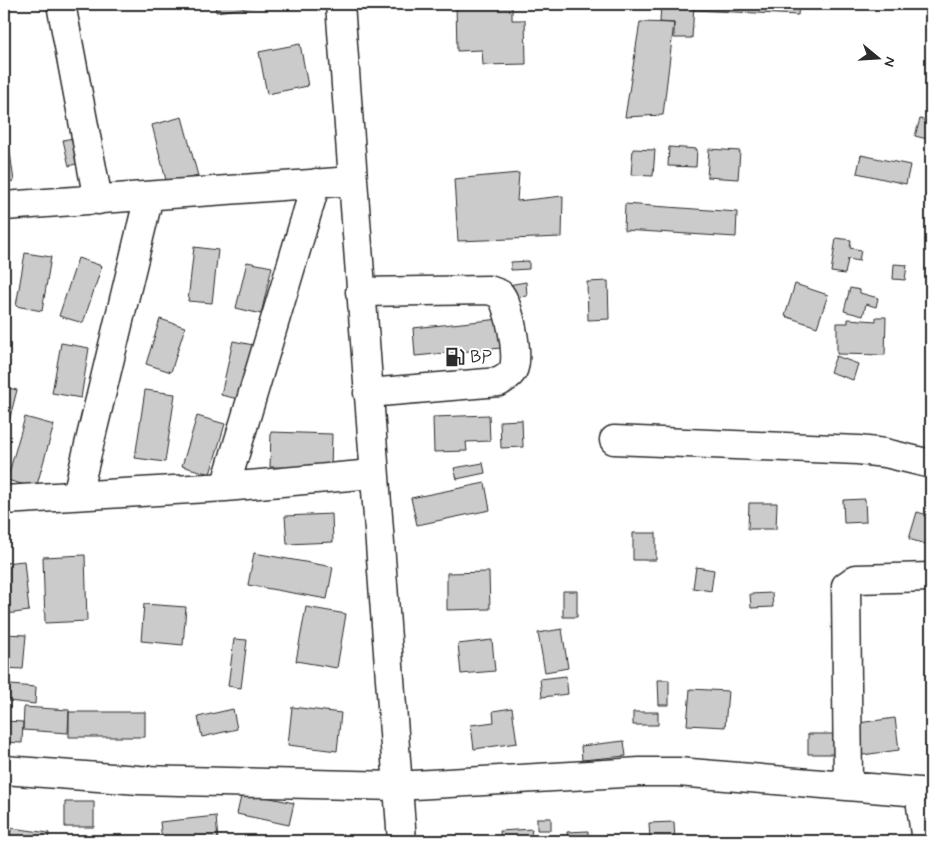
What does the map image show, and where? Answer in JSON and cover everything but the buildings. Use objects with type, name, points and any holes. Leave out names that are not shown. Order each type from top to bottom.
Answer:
[{"type":"main road","points":[[61,4],[98,200]]},
{"type":"main road","points":[[340,4],[396,786],[402,841]]},
{"type":"main road","points":[[4,206],[352,181]]},
{"type":"main road","points":[[225,487],[316,183]]},
{"type":"main road","points":[[77,495],[149,196]]},
{"type":"main road","points":[[360,292],[489,290],[500,294],[508,310],[515,360],[514,368],[509,376],[499,382],[368,392]]},
{"type":"main road","points":[[614,440],[858,450],[885,453],[931,464]]},
{"type":"main road","points":[[4,500],[225,487],[374,474]]},
{"type":"main road","points":[[848,786],[846,586],[856,579],[931,577]]},
{"type":"main road","points":[[4,770],[139,780],[396,786],[640,772],[678,772],[925,792],[926,841]]},
{"type":"place","name":"BP","points":[[455,357]]}]
